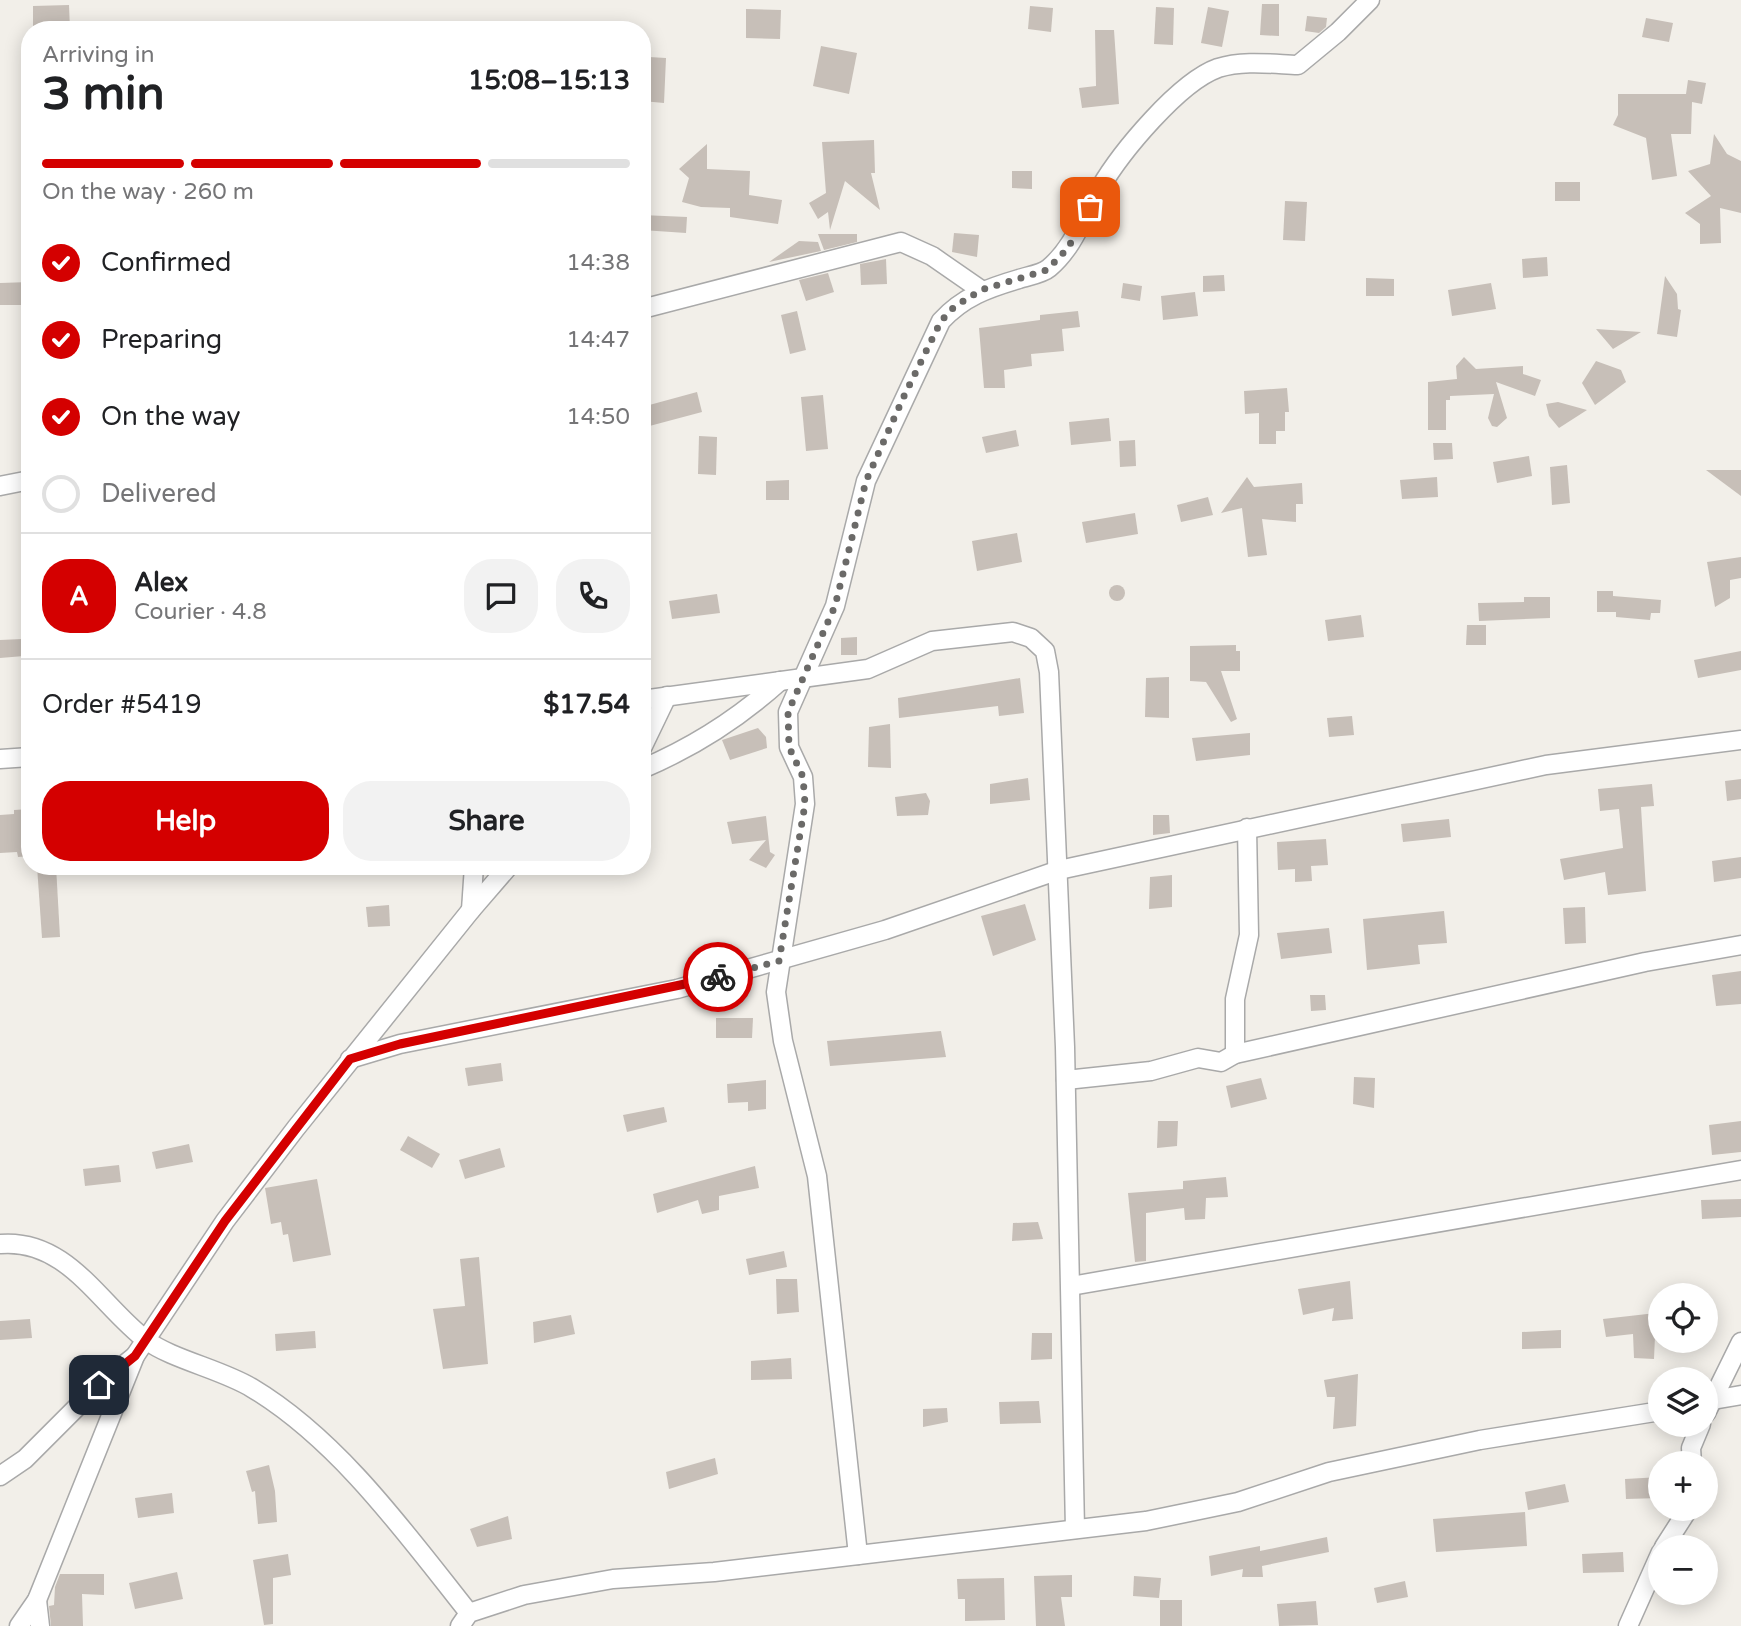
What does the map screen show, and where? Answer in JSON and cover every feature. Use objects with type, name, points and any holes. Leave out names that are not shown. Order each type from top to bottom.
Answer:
[{"type":"street","points":[[858,1555],[817,1176],[783,1041],[776,992],[805,804],[803,777],[789,747],[788,712],[800,679],[835,606],[866,481],[941,321],[954,307],[981,290],[1047,270],[1068,248],[1101,187],[1126,151],[1170,102],[1215,69],[1233,64],[1298,65],[1338,32],[1370,0]]},
{"type":"street","points":[[651,309],[901,242],[932,256],[981,290]]},
{"type":"street","points":[[0,486],[21,482]]},
{"type":"street","points":[[651,699],[868,669],[932,640],[1013,632],[1031,638],[1045,651],[1049,672],[1059,870],[1075,1529]]},
{"type":"street","points":[[651,765],[683,751],[747,711],[780,681]]},
{"type":"street","points":[[651,729],[667,696]]},
{"type":"street","points":[[350,1059],[400,1044],[677,989],[885,930],[1059,870],[1546,765],[1741,740]]},
{"type":"street","points":[[0,759],[21,758]]},
{"type":"street","points":[[1235,1054],[1235,999],[1249,935],[1247,828]]},
{"type":"street","points":[[471,910],[473,875]]},
{"type":"street","points":[[0,1476],[25,1459],[99,1385],[135,1356],[225,1221],[350,1059],[501,875]]},
{"type":"street","points":[[1066,1080],[1151,1071],[1198,1058],[1221,1062],[1235,1054],[1645,962],[1741,945]]},
{"type":"street","points":[[1070,1286],[1741,1170]]},
{"type":"street","points":[[0,1244],[31,1248],[58,1258],[96,1288],[147,1341],[253,1388],[293,1417],[363,1482],[465,1619],[524,1595],[613,1579],[714,1572],[1146,1521],[1238,1502],[1329,1472],[1480,1440],[1648,1413]]},
{"type":"street","points":[[1718,1385],[1741,1342]]},
{"type":"street","points":[[19,1626],[37,1600],[135,1356]]},
{"type":"street","points":[[1718,1401],[1741,1395]]},
{"type":"street","points":[[1628,1626],[1648,1581]]},
{"type":"street","points":[[37,1600],[40,1626]]},
{"type":"building","points":[[1262,4],[1279,4],[1279,36],[1260,35]]},
{"type":"building","points":[[69,5],[70,21],[33,21],[33,6]]},
{"type":"building","points":[[1030,6],[1053,8],[1051,32],[1028,29]]},
{"type":"building","points":[[1156,7],[1174,8],[1173,45],[1154,44]]},
{"type":"building","points":[[1208,7],[1229,11],[1222,47],[1201,43]]},
{"type":"building","points":[[746,9],[781,10],[780,39],[746,38]]},
{"type":"building","points":[[1307,16],[1327,18],[1326,27],[1319,33],[1305,31]]},
{"type":"building","points":[[1646,18],[1673,23],[1669,42],[1642,37]]},
{"type":"building","points":[[1095,30],[1114,30],[1119,104],[1082,108],[1079,88],[1096,86]]},
{"type":"building","points":[[821,46],[857,53],[849,94],[813,86]]},
{"type":"building","points":[[651,57],[666,58],[664,103],[651,102]]},
{"type":"building","points":[[1688,80],[1706,83],[1702,104],[1692,102],[1691,134],[1671,134],[1677,176],[1652,180],[1646,138],[1613,125],[1618,115],[1618,94],[1686,94]]},
{"type":"building","points":[[1714,134],[1727,154],[1741,161],[1741,213],[1720,208],[1721,243],[1700,244],[1700,224],[1685,213],[1711,196],[1688,171],[1710,164]]},
{"type":"building","points":[[874,140],[875,173],[871,173],[880,210],[845,181],[830,230],[828,212],[818,219],[809,203],[826,193],[822,142]]},
{"type":"building","points":[[707,144],[707,169],[750,171],[749,195],[782,200],[778,224],[730,217],[730,208],[701,207],[682,202],[689,178],[679,169]]},
{"type":"building","points":[[1012,171],[1032,171],[1032,189],[1012,188]]},
{"type":"building","points":[[1555,182],[1580,182],[1580,201],[1555,201]]},
{"type":"building","points":[[1285,201],[1307,202],[1305,241],[1283,240]]},
{"type":"building","points":[[651,215],[687,217],[686,233],[651,231]]},
{"type":"building","points":[[954,233],[979,235],[977,257],[952,252]]},
{"type":"building","points":[[818,234],[857,234],[857,242],[824,250]]},
{"type":"building","points":[[799,241],[818,242],[821,251],[769,262]]},
{"type":"building","points":[[1547,257],[1548,276],[1523,278],[1522,259]]},
{"type":"building","points":[[886,259],[887,284],[861,285],[860,264]]},
{"type":"building","points":[[828,273],[834,292],[806,301],[799,280]]},
{"type":"building","points":[[1224,275],[1225,291],[1203,292],[1203,276]]},
{"type":"building","points":[[1665,276],[1677,294],[1678,309],[1681,310],[1677,337],[1657,334]]},
{"type":"building","points":[[1366,278],[1394,279],[1394,296],[1366,296]]},
{"type":"building","points":[[21,282],[21,305],[0,305],[0,283]]},
{"type":"building","points":[[1123,283],[1142,286],[1140,301],[1121,298]]},
{"type":"building","points":[[1491,283],[1496,309],[1452,316],[1448,290]]},
{"type":"building","points":[[1195,292],[1198,316],[1163,320],[1161,296]]},
{"type":"building","points":[[797,311],[806,350],[790,354],[781,315]]},
{"type":"building","points":[[1078,311],[1080,327],[1062,329],[1064,351],[1031,354],[1032,366],[1004,370],[1005,388],[984,388],[979,328],[1040,320],[1040,315]]},
{"type":"building","points":[[1596,329],[1641,332],[1613,349]]},
{"type":"building","points":[[1464,357],[1476,369],[1523,366],[1523,374],[1541,380],[1535,396],[1496,382],[1507,418],[1497,427],[1492,426],[1488,418],[1494,394],[1450,396],[1450,400],[1446,400],[1446,430],[1428,430],[1428,382],[1457,379],[1456,366]]},
{"type":"building","points":[[1596,361],[1621,370],[1626,382],[1595,405],[1582,383]]},
{"type":"building","points":[[1287,388],[1289,412],[1285,412],[1285,431],[1276,431],[1276,444],[1259,444],[1259,413],[1245,414],[1244,391]]},
{"type":"building","points":[[697,392],[702,412],[651,426],[651,405]]},
{"type":"building","points":[[823,395],[828,449],[806,451],[801,397]]},
{"type":"building","points":[[1558,402],[1587,410],[1559,428],[1549,416],[1546,404]]},
{"type":"building","points":[[1109,418],[1111,441],[1071,445],[1069,422]]},
{"type":"building","points":[[1016,430],[1019,446],[986,453],[982,437]]},
{"type":"building","points":[[699,436],[717,437],[716,475],[698,474]]},
{"type":"building","points":[[1135,440],[1136,466],[1120,467],[1119,441]]},
{"type":"building","points":[[1433,443],[1452,443],[1453,459],[1434,460]]},
{"type":"building","points":[[1529,456],[1532,476],[1497,483],[1493,462]]},
{"type":"building","points":[[1567,465],[1570,503],[1552,505],[1550,467]]},
{"type":"building","points":[[1706,470],[1741,470],[1741,496]]},
{"type":"building","points":[[1247,477],[1254,487],[1302,483],[1303,504],[1296,504],[1296,522],[1262,519],[1267,555],[1248,557],[1242,508],[1221,513]]},
{"type":"building","points":[[1437,477],[1438,497],[1402,499],[1400,480]]},
{"type":"building","points":[[789,480],[789,500],[766,500],[766,481]]},
{"type":"building","points":[[1208,497],[1213,515],[1181,522],[1177,505]]},
{"type":"building","points":[[1135,513],[1138,534],[1086,543],[1082,522]]},
{"type":"building","points":[[1017,533],[1022,562],[977,571],[972,541]]},
{"type":"building","points":[[1741,557],[1741,578],[1730,580],[1730,598],[1715,607],[1707,562]]},
{"type":"building","points":[[1117,585],[1123,587],[1123,599],[1117,601],[1111,599],[1109,593],[1111,587]]},
{"type":"building","points":[[1597,591],[1613,591],[1613,596],[1661,600],[1660,613],[1651,613],[1650,620],[1616,617],[1616,612],[1597,612]]},
{"type":"building","points":[[717,594],[720,613],[672,619],[669,601]]},
{"type":"building","points":[[1524,597],[1550,597],[1550,618],[1479,621],[1478,603],[1524,602]]},
{"type":"building","points":[[1361,615],[1364,637],[1328,641],[1325,620]]},
{"type":"building","points":[[1467,625],[1486,625],[1486,645],[1466,645]]},
{"type":"building","points":[[857,637],[857,655],[841,655],[841,638]]},
{"type":"building","points":[[21,639],[21,656],[0,658],[0,640]]},
{"type":"building","points":[[1236,645],[1236,651],[1240,651],[1240,671],[1221,671],[1237,719],[1231,722],[1206,682],[1190,681],[1190,646]]},
{"type":"building","points":[[1741,651],[1741,670],[1698,678],[1694,660]]},
{"type":"building","points":[[1169,677],[1169,718],[1145,717],[1146,678]]},
{"type":"building","points":[[1020,678],[1024,713],[999,716],[998,706],[899,718],[898,698]]},
{"type":"building","points":[[1352,716],[1354,735],[1329,737],[1327,718]]},
{"type":"building","points":[[890,724],[891,768],[868,767],[869,727]]},
{"type":"building","points":[[758,728],[766,737],[767,748],[730,760],[722,740]]},
{"type":"building","points":[[1250,733],[1250,755],[1196,761],[1192,738]]},
{"type":"building","points":[[1028,778],[1030,800],[990,804],[990,784]]},
{"type":"building","points":[[1741,779],[1741,799],[1727,801],[1725,781]]},
{"type":"building","points":[[1652,784],[1654,806],[1641,807],[1646,891],[1608,895],[1605,872],[1564,880],[1560,859],[1623,848],[1619,809],[1600,811],[1598,789]]},
{"type":"building","points":[[926,793],[930,801],[928,815],[897,816],[895,797]]},
{"type":"building","points":[[14,810],[21,810],[21,857],[18,857],[17,852],[0,853],[0,815],[14,814]]},
{"type":"building","points":[[1153,815],[1169,815],[1170,833],[1153,835]]},
{"type":"building","points":[[766,816],[770,852],[775,855],[766,868],[749,860],[766,840],[732,844],[727,822]]},
{"type":"building","points":[[1449,819],[1451,837],[1403,842],[1401,824]]},
{"type":"building","points":[[1326,839],[1328,865],[1311,866],[1312,881],[1295,882],[1295,869],[1278,870],[1277,842]]},
{"type":"building","points":[[1741,857],[1741,878],[1714,882],[1712,861]]},
{"type":"building","points":[[38,875],[57,875],[60,937],[42,938]]},
{"type":"building","points":[[1172,875],[1172,907],[1149,909],[1150,877]]},
{"type":"building","points":[[1025,904],[1036,940],[993,956],[981,916]]},
{"type":"building","points":[[389,905],[390,926],[368,927],[366,907]]},
{"type":"building","points":[[1585,907],[1586,943],[1565,944],[1563,908]]},
{"type":"building","points":[[1444,911],[1447,943],[1418,945],[1420,964],[1367,970],[1363,919]]},
{"type":"building","points":[[1329,928],[1332,953],[1281,959],[1277,933]]},
{"type":"building","points":[[1741,971],[1741,1004],[1716,1006],[1712,975]]},
{"type":"building","points":[[1310,995],[1325,995],[1326,1010],[1311,1011]]},
{"type":"building","points":[[716,1018],[753,1018],[752,1038],[716,1038]]},
{"type":"building","points":[[941,1031],[946,1057],[830,1066],[827,1041]]},
{"type":"building","points":[[501,1063],[503,1081],[468,1086],[465,1068]]},
{"type":"building","points":[[1354,1077],[1375,1078],[1374,1108],[1353,1104]]},
{"type":"building","points":[[1261,1078],[1267,1099],[1231,1108],[1226,1086]]},
{"type":"building","points":[[766,1080],[766,1109],[748,1111],[748,1102],[728,1103],[727,1084]]},
{"type":"building","points":[[664,1107],[667,1122],[627,1132],[623,1115]]},
{"type":"building","points":[[1158,1121],[1178,1121],[1177,1146],[1157,1148]]},
{"type":"building","points":[[1741,1121],[1741,1152],[1712,1155],[1709,1125]]},
{"type":"building","points":[[408,1136],[440,1154],[432,1168],[400,1150]]},
{"type":"building","points":[[189,1144],[193,1162],[156,1169],[152,1152]]},
{"type":"building","points":[[500,1148],[505,1167],[465,1179],[459,1160]]},
{"type":"building","points":[[119,1165],[121,1182],[85,1186],[83,1169]]},
{"type":"building","points":[[755,1166],[759,1188],[719,1196],[719,1210],[702,1214],[698,1200],[657,1213],[653,1194]]},
{"type":"building","points":[[1226,1177],[1228,1197],[1206,1198],[1205,1219],[1185,1220],[1184,1208],[1146,1213],[1146,1261],[1135,1262],[1128,1193],[1183,1189],[1183,1181]]},
{"type":"building","points":[[317,1179],[331,1255],[293,1262],[288,1234],[283,1235],[281,1222],[271,1224],[265,1188]]},
{"type":"building","points":[[1741,1199],[1741,1217],[1702,1219],[1701,1200]]},
{"type":"building","points":[[1038,1222],[1043,1239],[1012,1241],[1013,1223]]},
{"type":"building","points":[[784,1251],[787,1267],[749,1275],[746,1259]]},
{"type":"building","points":[[479,1257],[488,1364],[443,1369],[433,1309],[465,1306],[460,1259]]},
{"type":"building","points":[[776,1279],[797,1279],[799,1312],[777,1314]]},
{"type":"building","points":[[1350,1281],[1353,1319],[1332,1321],[1334,1308],[1303,1315],[1298,1289]]},
{"type":"building","points":[[1648,1314],[1648,1353],[1654,1353],[1654,1359],[1634,1358],[1633,1334],[1606,1337],[1603,1319]]},
{"type":"building","points":[[571,1315],[575,1334],[534,1343],[533,1322]]},
{"type":"building","points":[[30,1319],[32,1338],[0,1340],[0,1321]]},
{"type":"building","points":[[1561,1330],[1561,1348],[1522,1349],[1522,1332]]},
{"type":"building","points":[[315,1331],[316,1348],[276,1351],[275,1334]]},
{"type":"building","points":[[1032,1333],[1052,1333],[1052,1359],[1031,1360]]},
{"type":"building","points":[[791,1358],[792,1379],[751,1380],[751,1361]]},
{"type":"building","points":[[1358,1374],[1356,1426],[1333,1429],[1335,1397],[1327,1397],[1324,1380]]},
{"type":"building","points":[[1039,1401],[1041,1423],[1000,1424],[999,1402]]},
{"type":"building","points":[[947,1408],[948,1422],[923,1427],[923,1409]]},
{"type":"building","points":[[715,1458],[718,1474],[669,1489],[666,1472]]},
{"type":"building","points":[[269,1465],[275,1491],[277,1522],[258,1524],[255,1491],[252,1492],[246,1471]]},
{"type":"building","points":[[1648,1478],[1648,1498],[1626,1499],[1625,1479]]},
{"type":"building","points":[[1565,1484],[1569,1502],[1528,1510],[1525,1492]]},
{"type":"building","points":[[172,1493],[174,1513],[138,1518],[135,1498]]},
{"type":"building","points":[[1525,1512],[1527,1546],[1436,1552],[1433,1519]]},
{"type":"building","points":[[508,1516],[512,1539],[477,1547],[470,1529]]},
{"type":"building","points":[[1327,1537],[1329,1552],[1262,1566],[1263,1577],[1242,1577],[1243,1569],[1211,1576],[1209,1556],[1260,1546],[1260,1551]]},
{"type":"building","points":[[1623,1552],[1624,1572],[1583,1573],[1582,1554]]},
{"type":"building","points":[[288,1554],[291,1575],[273,1578],[273,1624],[264,1625],[253,1560]]},
{"type":"building","points":[[177,1572],[183,1599],[135,1609],[129,1583]]},
{"type":"building","points":[[60,1574],[104,1574],[104,1595],[82,1594],[83,1626],[51,1626],[49,1606],[54,1605],[55,1587]]},
{"type":"building","points":[[1072,1575],[1072,1597],[1061,1597],[1065,1626],[1036,1626],[1034,1576]]},
{"type":"building","points":[[1134,1576],[1161,1578],[1159,1598],[1133,1596]]},
{"type":"building","points":[[1004,1578],[1005,1620],[965,1621],[965,1599],[958,1599],[957,1579]]},
{"type":"building","points":[[1405,1581],[1408,1597],[1377,1603],[1374,1588]]},
{"type":"building","points":[[1160,1600],[1182,1600],[1182,1626],[1160,1626]]},
{"type":"building","points":[[1316,1601],[1318,1625],[1279,1626],[1277,1604]]},
{"type":"way so far","points":[[718,977],[779,961],[805,804],[803,777],[789,747],[788,712],[800,679],[835,606],[866,481],[905,394],[941,321],[954,307],[981,290],[1047,270],[1068,248],[1090,207]]},
{"type":"route","points":[[99,1385],[135,1356],[147,1341],[225,1221],[350,1059],[400,1044],[677,989],[718,977]]}]
